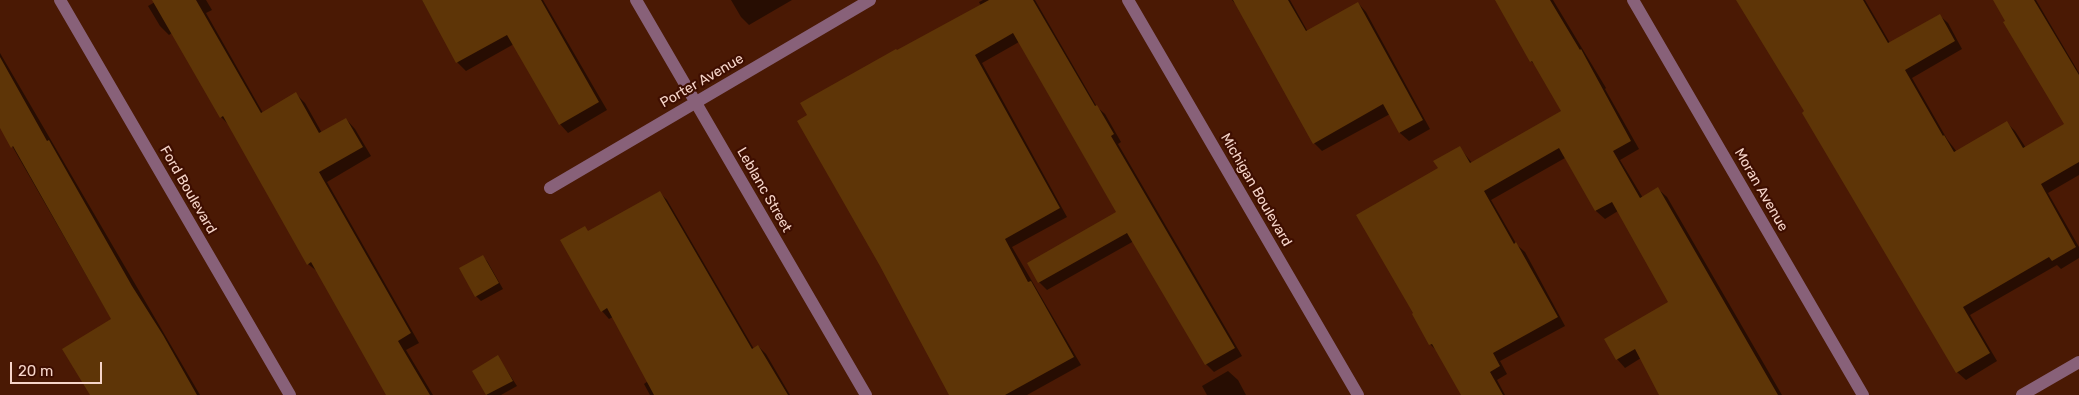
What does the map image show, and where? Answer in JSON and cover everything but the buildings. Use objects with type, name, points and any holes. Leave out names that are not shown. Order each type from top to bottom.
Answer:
[{"type":"street","name":"Ford Boulevard","points":[[60,0],[290,395]]},
{"type":"street","name":"Leblanc Street","points":[[636,0],[866,395]]},
{"type":"street","name":"Porter Avenue","points":[[550,188],[870,0]]},
{"type":"street","name":"Michigan Boulevard","points":[[1128,0],[1358,395]]},
{"type":"street","name":"Moran Avenue","points":[[1633,0],[1864,395]]},
{"type":"street","points":[[2022,395],[2079,362]]}]
